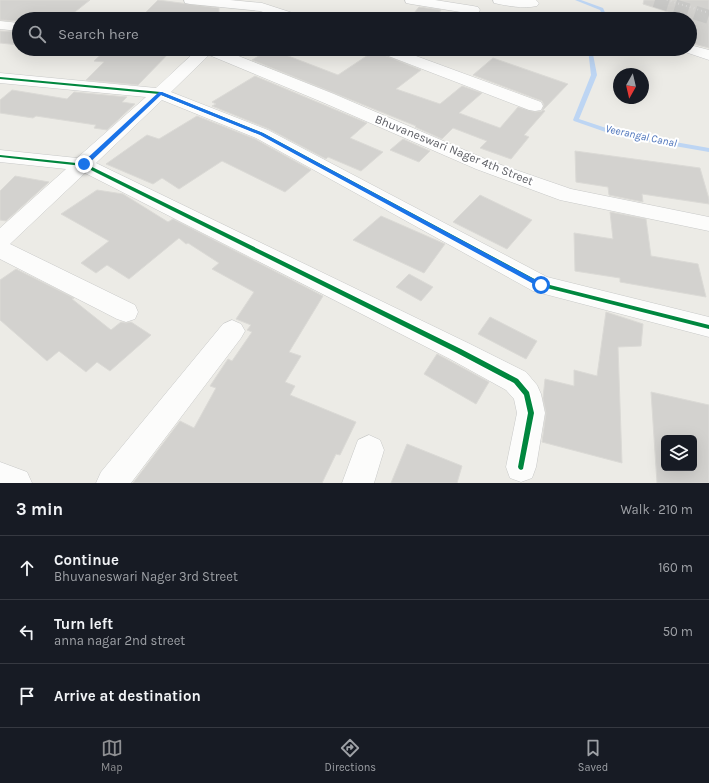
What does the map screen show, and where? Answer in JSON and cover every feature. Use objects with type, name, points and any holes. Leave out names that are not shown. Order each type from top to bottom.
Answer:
[{"type":"street","points":[[190,0],[266,4],[283,12]]},
{"type":"street","points":[[411,0],[473,10]]},
{"type":"street","points":[[499,0],[518,3],[532,3]]},
{"type":"street","points":[[256,12],[266,4]]},
{"type":"street","points":[[0,25],[12,26]]},
{"type":"street","points":[[697,51],[709,55]]},
{"type":"street","points":[[0,241],[200,56]]},
{"type":"street","name":"Bhuvaneswari Nager 4th Street","points":[[225,56],[328,98],[483,165],[567,195],[709,224]]},
{"type":"street","points":[[402,56],[535,106]]},
{"type":"street","points":[[0,78],[160,93],[262,134],[541,285],[709,327]]},
{"type":"street","points":[[0,156],[84,164],[459,351],[516,381],[528,394],[531,413],[520,467]]},
{"type":"street","points":[[0,249],[126,312]]},
{"type":"street","points":[[112,483],[232,331]]},
{"type":"street","points":[[358,483],[370,450]]},
{"type":"street","points":[[0,477],[16,483]]},
{"type":"building","points":[[0,0],[90,0],[75,12],[12,12],[12,21],[0,20]]},
{"type":"building","points":[[158,0],[219,8],[219,12],[146,12]]},
{"type":"building","points":[[644,0],[709,0],[709,48],[697,45],[697,12],[668,12],[643,4]]},
{"type":"building","points":[[419,7],[441,10],[440,12],[415,12]]},
{"type":"building","points":[[0,31],[12,32],[12,44],[0,43]]},
{"type":"building","points":[[99,56],[166,56],[138,85],[86,80],[104,62],[94,61]]},
{"type":"building","points":[[259,56],[288,56],[338,75],[366,56],[386,56],[421,70],[396,89],[440,104],[462,86],[482,93],[459,113],[500,128],[518,107],[535,112],[542,111],[544,105],[542,101],[473,75],[493,58],[568,84],[543,110],[545,111],[524,135],[529,137],[511,159],[480,148],[487,141],[453,128],[442,139],[415,127],[416,126],[252,60]]},
{"type":"building","points":[[255,76],[367,123],[350,138],[383,152],[361,171],[328,157],[326,159],[269,129],[212,106],[216,104],[212,102]]},
{"type":"building","points":[[12,90],[67,99],[74,92],[127,97],[122,102],[135,104],[107,130],[94,128],[96,125],[36,116],[33,118],[0,113],[0,100]]},
{"type":"building","points":[[197,116],[255,139],[311,170],[285,192],[222,161],[179,189],[162,178],[153,184],[106,164],[147,135],[159,139]]},
{"type":"building","points":[[403,139],[430,151],[419,162],[390,150]]},
{"type":"building","points":[[575,151],[700,168],[709,199],[709,204],[642,194],[643,202],[609,195],[608,187],[576,182]]},
{"type":"building","points":[[15,176],[49,182],[6,221],[0,220],[0,191]]},
{"type":"building","points":[[97,190],[123,194],[168,222],[173,219],[323,296],[289,352],[301,356],[285,382],[295,386],[290,395],[356,422],[340,455],[336,454],[322,483],[133,483],[180,421],[194,428],[216,388],[210,386],[228,359],[232,361],[252,332],[247,330],[251,325],[236,319],[254,292],[212,269],[219,263],[188,243],[186,244],[179,238],[129,279],[107,265],[96,273],[81,263],[109,241],[61,214]]},
{"type":"building","points":[[480,195],[532,220],[507,249],[453,222]]},
{"type":"building","points":[[610,212],[646,219],[651,256],[698,264],[706,297],[620,282],[620,278],[575,271],[574,233],[613,239]]},
{"type":"building","points":[[381,216],[445,244],[424,273],[353,240]]},
{"type":"building","points":[[16,269],[74,298],[72,299],[111,330],[121,322],[131,322],[151,335],[110,371],[97,362],[86,372],[59,351],[47,361],[0,320],[0,280]]},
{"type":"building","points":[[409,274],[433,287],[421,301],[396,287]]},
{"type":"building","points":[[606,312],[643,324],[641,346],[618,347],[622,463],[542,442],[546,413],[543,398],[545,379],[574,386],[574,370],[597,376]]},
{"type":"building","points":[[490,317],[537,341],[526,359],[478,334]]},
{"type":"building","points":[[437,354],[489,382],[476,404],[424,374]]},
{"type":"building","points":[[651,392],[709,405],[709,483],[657,483]]},
{"type":"building","points":[[407,444],[462,466],[457,483],[391,483]]},
{"type":"waterway","name":"Veerangal Canal","points":[[577,0],[602,9],[603,12]]},
{"type":"waterway","name":"Veerangal Canal","points":[[591,56],[594,75],[576,120],[617,134],[709,150]]},
{"type":"tunnel","points":[[655,0],[693,12]]},
{"type":"tunnel","points":[[697,13],[709,17]]},
{"type":"railway","points":[[667,0],[709,13]]},
{"type":"cycle path","points":[[0,78],[160,93],[262,134],[541,285],[709,327]]},
{"type":"cycle path","points":[[0,156],[84,165],[459,351],[516,381],[527,394],[531,413],[521,467]]},
{"type":"route","points":[[84,164],[160,93],[262,134],[541,285]]}]
